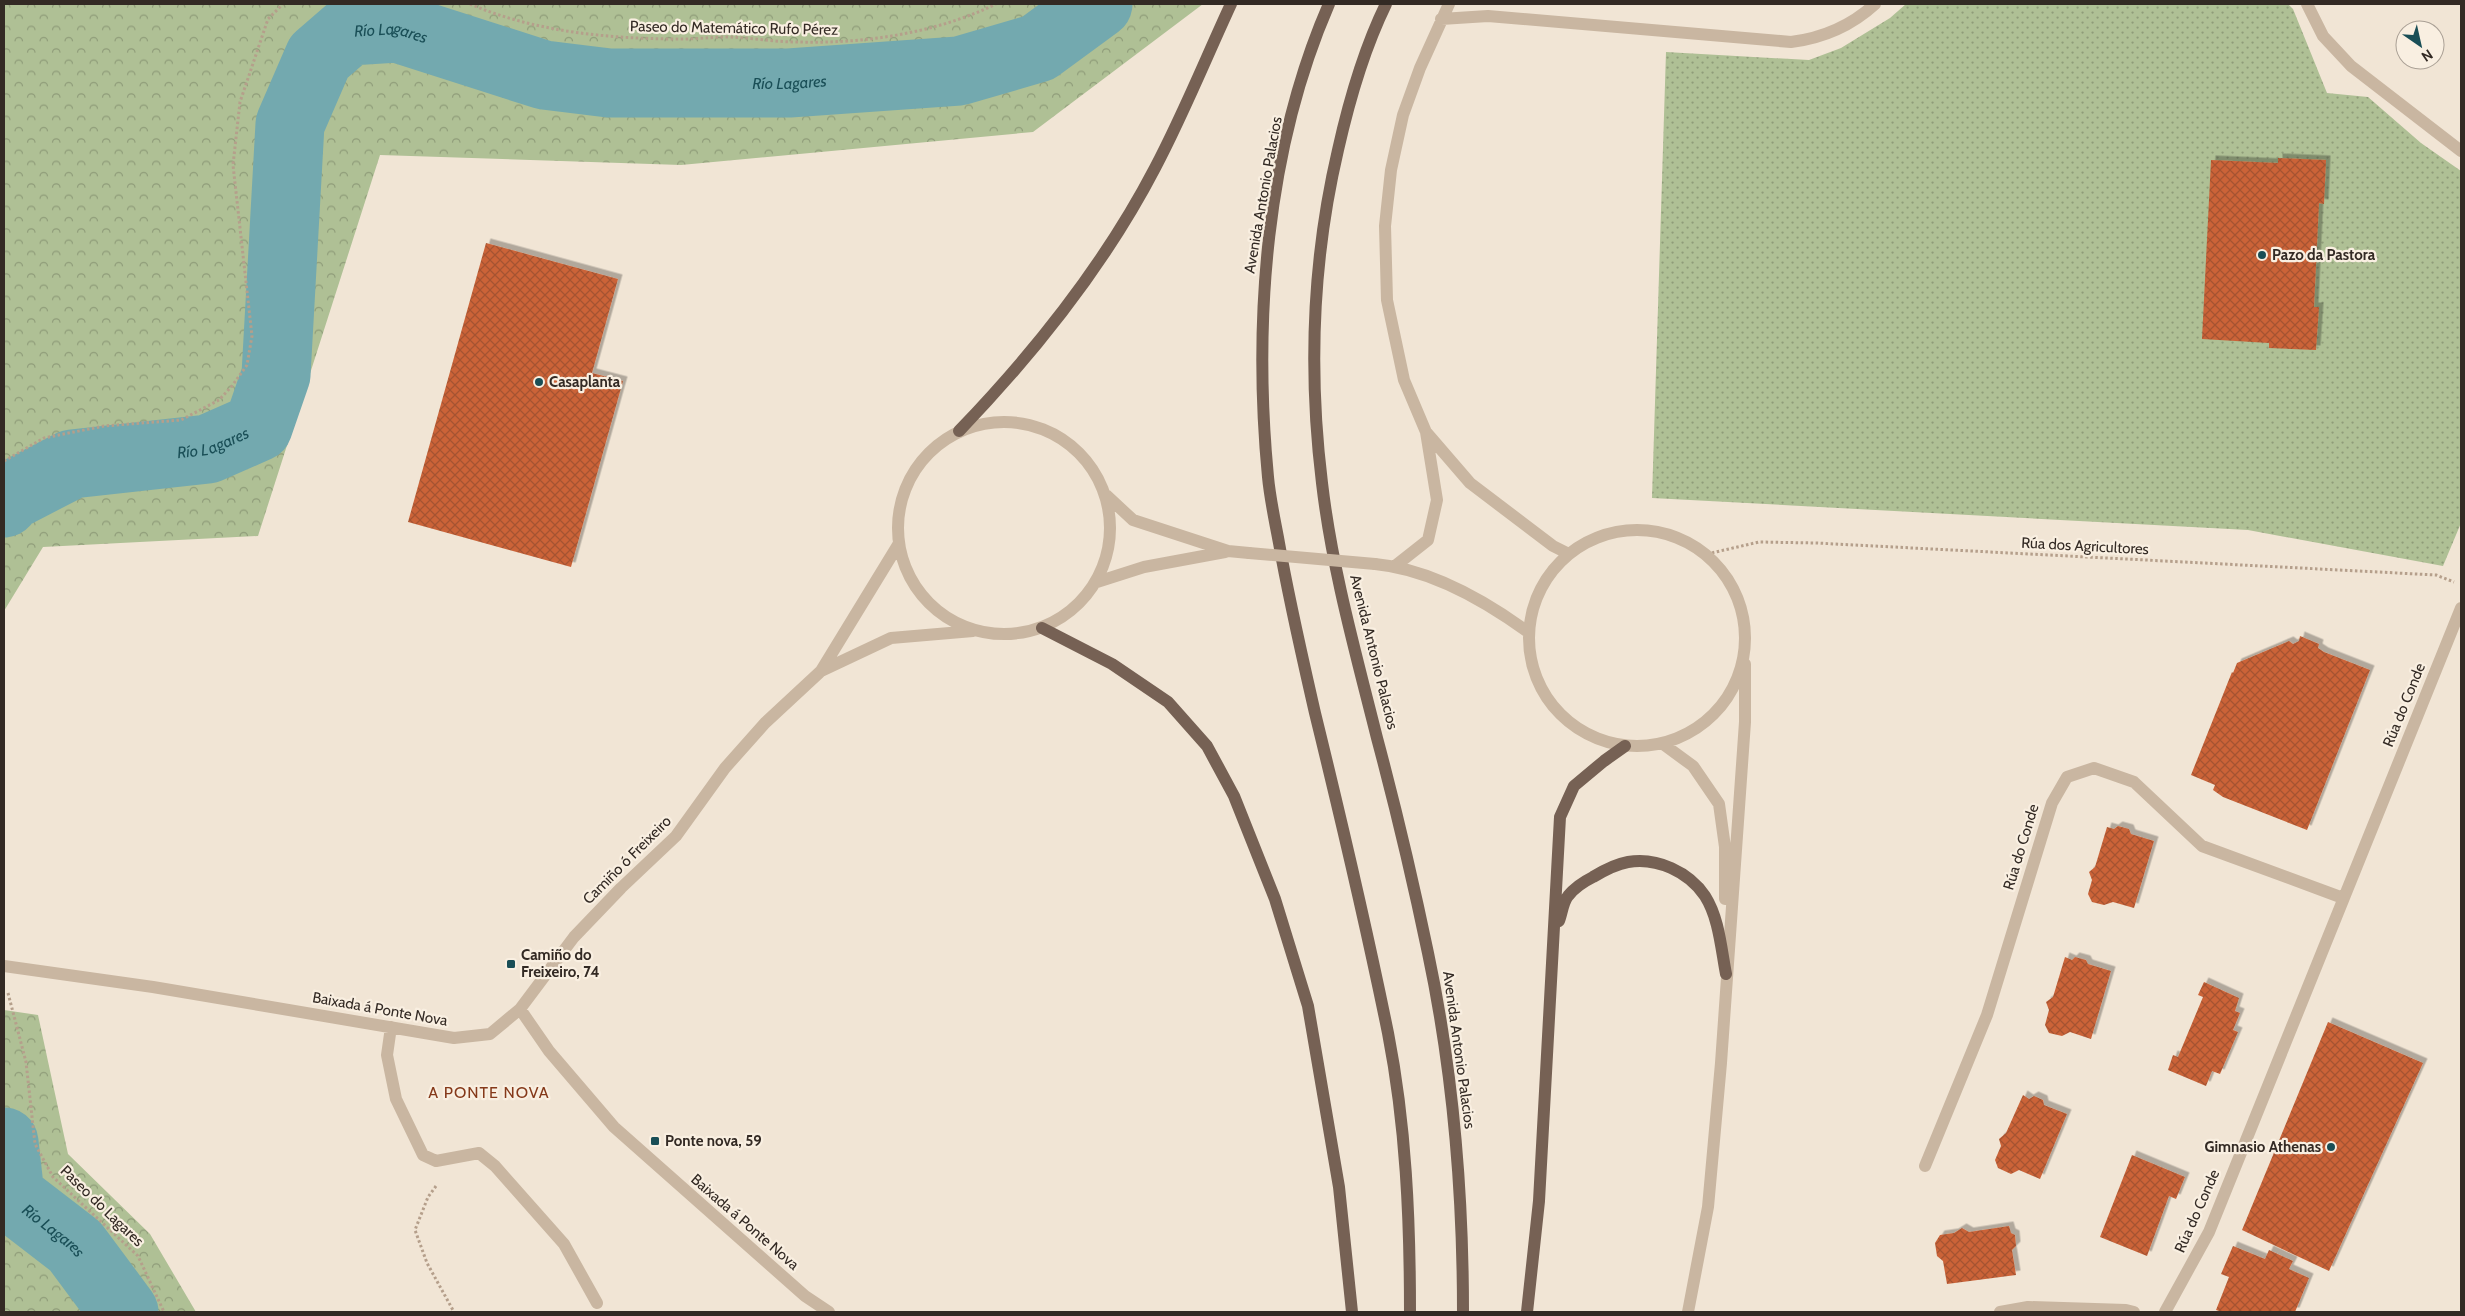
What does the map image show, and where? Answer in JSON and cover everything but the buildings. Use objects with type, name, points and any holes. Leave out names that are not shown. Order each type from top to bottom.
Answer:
[{"type":"main road","points":[[959,431],[1052,328],[1101,258],[1155,169],[1231,4]]},
{"type":"main road","name":"Avenida Antonio Palacios","points":[[1329,4],[1321,23],[1288,131],[1267,253],[1262,310],[1263,392],[1268,479],[1292,617],[1343,826],[1388,1036],[1407,1184],[1410,1312]]},
{"type":"main road","name":"Avenida Antonio Palacios","points":[[1386,4],[1359,75],[1327,195],[1315,288],[1313,377],[1322,484],[1345,613],[1386,772],[1429,955],[1446,1059],[1460,1180],[1464,1312]]},
{"type":"main road","points":[[1042,628],[1112,664],[1168,702],[1207,746],[1234,796],[1275,899],[1308,1006],[1340,1187],[1352,1312]]},
{"type":"main road","points":[[1528,1312],[1540,1201],[1560,817],[1574,786],[1625,746]]},
{"type":"main road","points":[[1554,935],[1567,898],[1576,886],[1606,870],[1629,862],[1653,863],[1673,868],[1692,880],[1705,896],[1714,917],[1726,974]]},
{"type":"street","points":[[1395,566],[1428,540],[1437,500],[1426,432],[1404,380],[1387,300],[1385,226],[1391,170],[1403,115],[1449,4]]},
{"type":"street","points":[[1441,20],[1488,16],[1791,42],[1812,40],[1832,33],[1875,4]]},
{"type":"street","points":[[2307,4],[2323,36],[2351,66],[2461,152]]},
{"type":"street","points":[[1106,496],[1111,540],[1097,582],[1073,610],[1042,628],[1008,635],[974,631],[939,613],[912,583],[898,545],[898,514],[907,484],[924,458],[940,442],[959,431],[1003,421],[1048,430],[1084,456],[1106,496],[1133,520],[1228,551],[1395,566],[1448,584],[1528,632]]},
{"type":"street","points":[[1426,432],[1470,483],[1553,546],[1569,554]]},
{"type":"street","points":[[1690,1310],[1708,1207],[1745,722],[1745,654],[1744,617],[1731,582],[1707,554],[1675,536],[1638,529],[1602,535],[1569,554],[1541,589],[1528,632],[1532,665],[1544,695],[1565,720],[1593,738],[1625,746],[1663,744],[1701,726],[1731,694],[1745,654]]},
{"type":"street","name":"Camiño ó Freixeiro","points":[[520,1010],[574,938],[621,888],[676,836],[724,768],[764,723],[821,670],[898,545]]},
{"type":"street","points":[[1097,582],[1144,567],[1228,551]]},
{"type":"street","name":"Rúa do Conde","points":[[2165,1312],[2209,1232],[2461,608]]},
{"type":"street","name":"Camiño ó Freixeiro","points":[[821,670],[891,638],[974,631]]},
{"type":"street","points":[[1663,744],[1693,766],[1719,804],[1725,848],[1726,974]]},
{"type":"street","name":"Rúa do Conde","points":[[1924,1166],[1987,1015],[2052,802],[2067,777],[2094,768],[2134,782],[2202,846],[2343,898]]},
{"type":"street","name":"Baixada á Ponte Nova","points":[[6,966],[153,987],[454,1038],[490,1034],[520,1010],[549,1051],[614,1127],[805,1296],[829,1312]]},
{"type":"street","points":[[391,1027],[388,1055],[396,1099],[423,1155],[436,1161],[479,1153],[495,1166],[564,1244],[597,1303]]},
{"type":"street","points":[[2000,1312],[2028,1307],[2126,1310],[2134,1312]]},
{"type":"path","points":[[4,461],[44,438],[104,426],[182,420],[219,400],[247,365],[252,336],[233,165],[234,147],[240,102],[268,19],[283,4]]},
{"type":"path","name":"Paseo do Matemático Rufo Pérez","points":[[470,4],[512,19],[618,37],[728,37],[796,42],[831,42],[872,39],[923,29],[976,14],[996,4]]},
{"type":"path","name":"Rúa dos Agricultores","points":[[1707,554],[1758,542],[1816,543],[2436,575],[2461,586]]},
{"type":"path","name":"Paseo do Lagares","points":[[6,966],[8,996],[26,1062],[35,1144],[54,1177],[138,1256],[164,1312]]},
{"type":"path","points":[[454,1312],[427,1263],[416,1230],[428,1197],[458,1156]]},
{"type":"green space","points":[[4,4],[1203,4],[1033,132],[681,165],[380,155],[258,536],[43,547],[4,611]]},
{"type":"green space","points":[[1906,4],[2288,4],[2293,9],[2327,93],[2368,97],[2421,143],[2461,171],[2461,523],[2443,566],[2248,530],[1652,498],[1666,52],[1809,60],[1841,48],[1890,18]]},
{"type":"green space","points":[[4,1010],[38,1015],[68,1154],[150,1234],[196,1312],[4,1312]]},
{"type":"waterway","name":"Río Lagares","points":[[4,503],[10,496],[72,464],[208,449],[258,427],[276,375],[290,124],[319,57],[349,31],[397,28],[544,75],[609,83],[789,83],[959,71],[1038,48],[1098,4]]},
{"type":"waterway","name":"Río Lagares","points":[[4,1142],[10,1196],[75,1246],[124,1312]]},
{"type":"place","name":"Pazo da Pastora","points":[[2262,255]]},
{"type":"place","name":"Casaplanta","points":[[539,382]]},
{"type":"place","name":"Camiño do Freixeiro, 74","points":[[511,964]]},
{"type":"place","name":"Ponte nova, 59","points":[[655,1141]]},
{"type":"place","name":"Gimnasio Athenas","points":[[2331,1147]]},
{"type":"district","name":"A PONTE NOVA","points":[[489,1092]]}]
